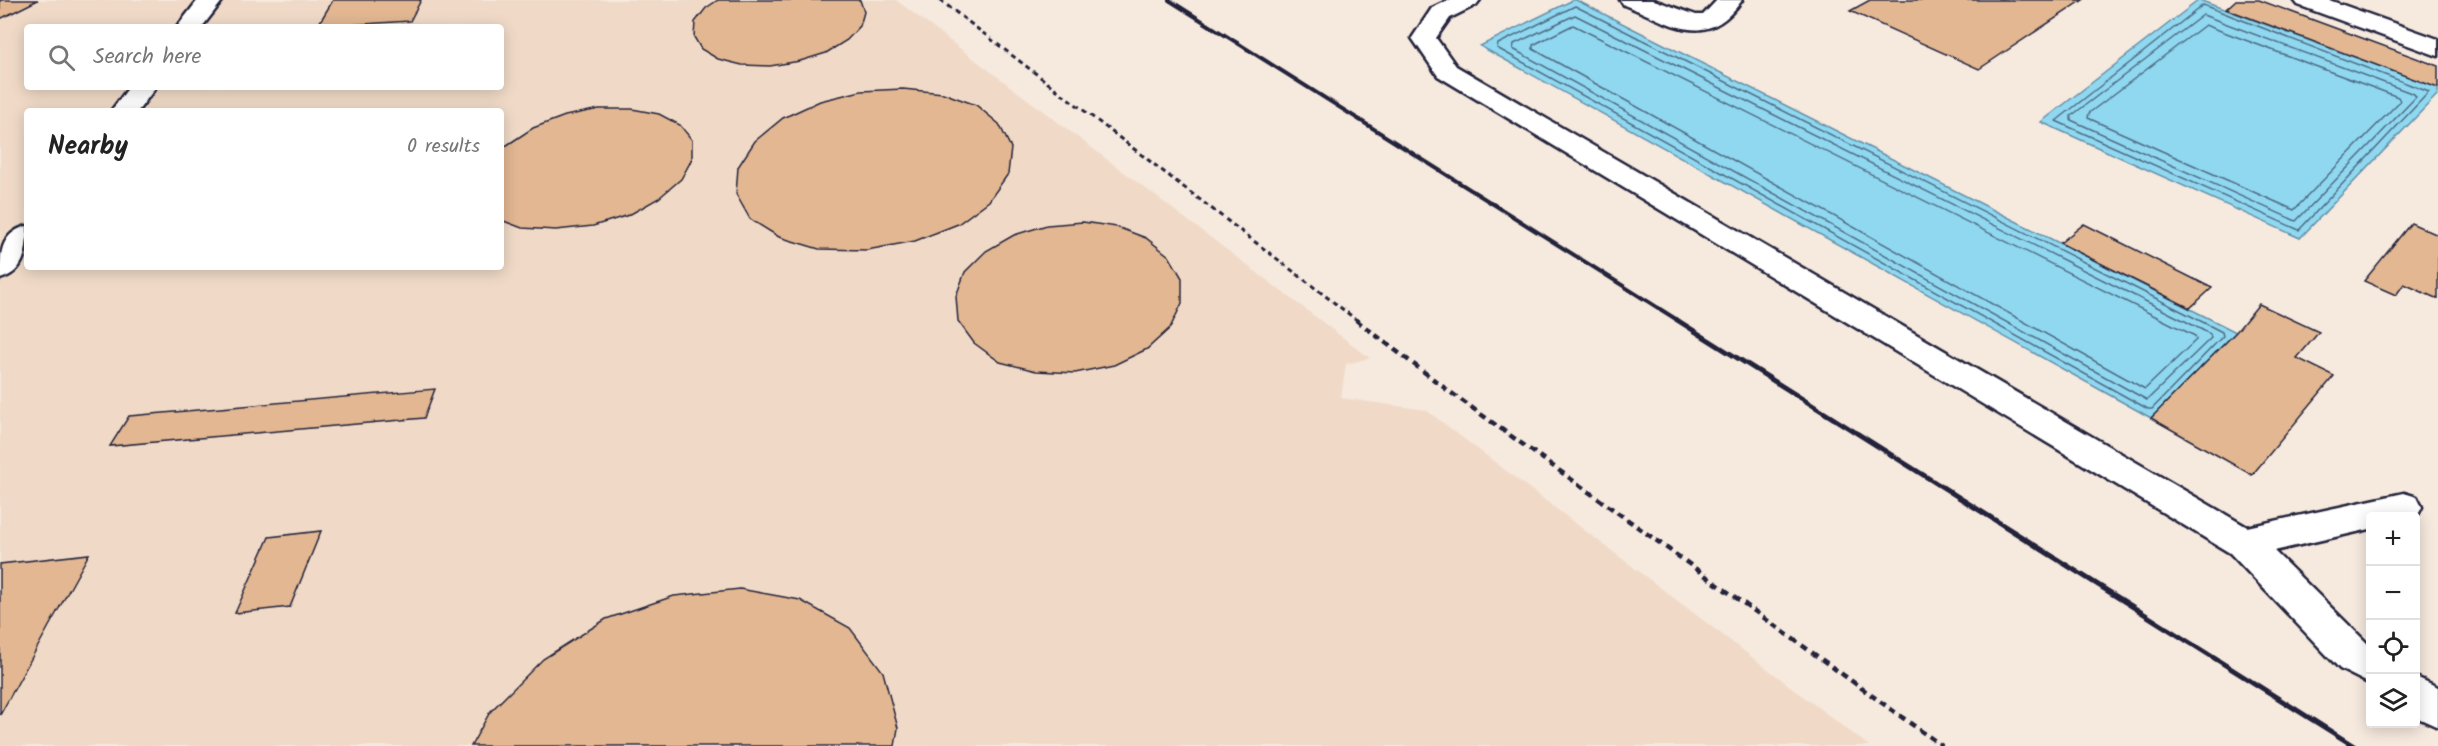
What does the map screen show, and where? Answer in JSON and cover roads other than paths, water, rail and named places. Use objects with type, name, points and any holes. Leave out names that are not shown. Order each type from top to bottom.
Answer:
[{"type":"street","points":[[191,24],[210,0]]},
{"type":"street","points":[[1468,0],[1441,12],[1424,38],[1447,71],[2243,543],[2354,657],[2366,664]]},
{"type":"street","points":[[1632,0],[1694,23],[1710,21],[1730,0]]},
{"type":"street","points":[[2306,0],[2438,48]]},
{"type":"street","points":[[126,108],[140,90]]},
{"type":"street","points":[[0,269],[24,239]]},
{"type":"street","points":[[2243,543],[2404,507]]},
{"type":"street","points":[[2420,698],[2438,709]]},
{"type":"water","points":[[1573,0],[2236,332],[2151,418],[1480,46]]},
{"type":"water","points":[[2199,0],[2438,88],[2438,94],[2300,238],[2041,122]]},
{"type":"railway","points":[[1169,0],[1679,321]]},
{"type":"railway","points":[[1677,320],[2354,746]]}]
